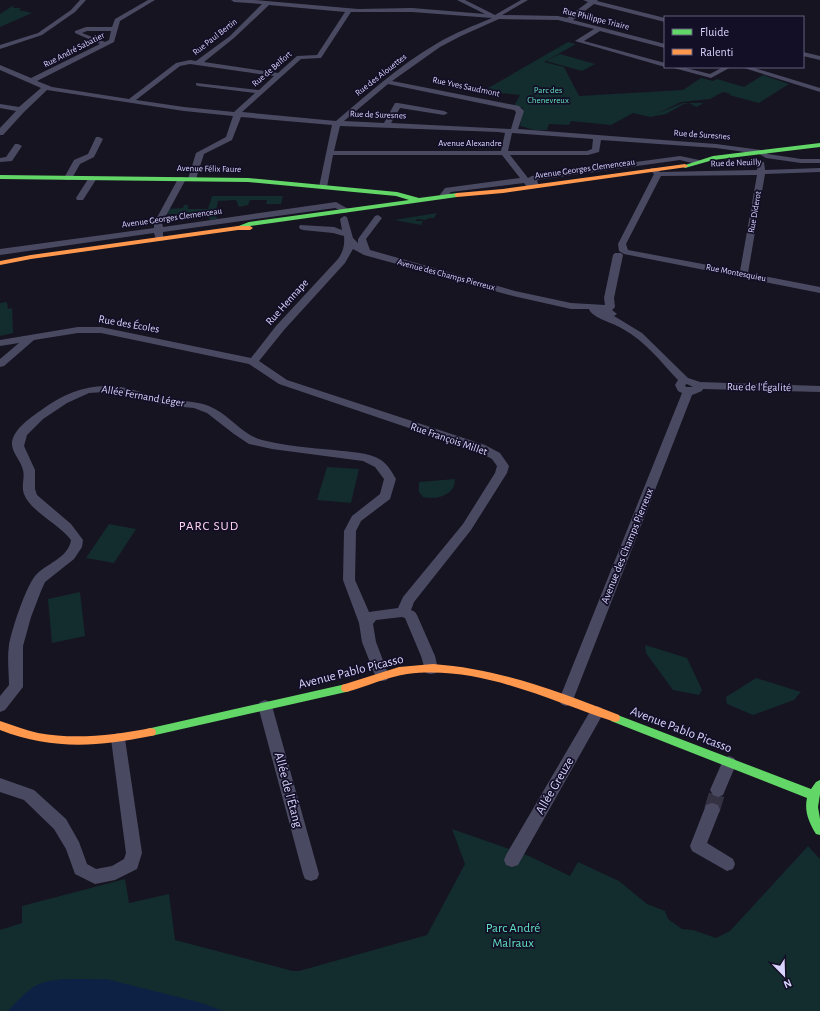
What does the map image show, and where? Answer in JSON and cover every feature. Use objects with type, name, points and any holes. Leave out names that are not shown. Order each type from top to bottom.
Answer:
[{"type":"main road","name":"Avenue Georges Clemenceau","points":[[290,225],[303,227],[347,221],[531,184],[656,172],[713,158],[763,154],[820,145]]},
{"type":"main road","name":"Avenue Georges Clemenceau","points":[[784,151],[820,148]]},
{"type":"main road","name":"Avenue Félix Faure","points":[[0,177],[248,180],[397,194],[417,200]]},
{"type":"main road","name":"Avenue Georges Clemenceau","points":[[238,228],[249,224],[443,196],[483,193]]},
{"type":"main road","name":"Avenue Georges Clemenceau","points":[[450,205],[463,198]]},
{"type":"main road","points":[[347,221],[349,215],[398,206],[417,200],[427,206]]},
{"type":"main road","points":[[366,220],[382,218]]},
{"type":"main road","name":"Avenue Georges Clemenceau","points":[[0,263],[158,235],[347,221]]},
{"type":"main road","name":"Avenue Georges Clemenceau","points":[[0,259],[31,257]]},
{"type":"main road","name":"Avenue Pablo Picasso","points":[[0,725],[12,731],[51,740],[81,742],[118,739],[360,684],[382,676],[409,670],[455,670],[517,684],[566,700],[813,795]]},
{"type":"main road","points":[[820,786],[813,795],[811,805],[812,816],[820,830]]},
{"type":"street","points":[[0,47],[40,34],[73,11],[83,0]]},
{"type":"street","name":"Rue André Sabatier","points":[[31,81],[112,41],[117,20],[152,0]]},
{"type":"street","name":"Rue Philippe Triaire","points":[[234,0],[349,10],[412,10],[497,17],[558,18],[664,46]]},
{"type":"street","points":[[306,7],[310,0]]},
{"type":"street","points":[[460,0],[497,17]]},
{"type":"street","name":"Rue des Alouettes","points":[[338,123],[387,82],[421,57],[453,37],[496,19],[498,15],[525,0]]},
{"type":"street","points":[[568,20],[573,18],[591,1],[664,20]]},
{"type":"street","name":"Rue Paul Bertin","points":[[130,101],[178,64],[190,62],[198,63],[232,37],[265,2]]},
{"type":"street","name":"Rue de Belfort","points":[[236,114],[298,57],[319,57],[349,10]]},
{"type":"street","points":[[106,44],[80,35],[77,32],[86,30],[114,29]]},
{"type":"street","points":[[599,29],[578,41],[664,65]]},
{"type":"street","points":[[804,54],[820,58]]},
{"type":"street","points":[[198,63],[279,74]]},
{"type":"street","name":"Rue de Suresnes","points":[[0,67],[46,87],[184,109],[338,123],[512,131],[716,146],[795,160],[817,161]]},
{"type":"street","points":[[677,68],[711,76],[726,68]]},
{"type":"street","points":[[747,68],[820,90]]},
{"type":"street","name":"Rue Yves Saudmont","points":[[387,82],[516,108],[520,111],[512,131]]},
{"type":"street","points":[[198,84],[260,92]]},
{"type":"street","points":[[0,133],[21,110],[46,87]]},
{"type":"street","points":[[386,125],[398,105],[444,113]]},
{"type":"street","points":[[0,106],[21,110]]},
{"type":"street","points":[[192,179],[200,153],[229,138],[237,116],[236,114]]},
{"type":"street","points":[[323,187],[336,125],[338,123]]},
{"type":"street","points":[[512,131],[504,153],[531,184]]},
{"type":"street","name":"Avenue Alexandre","points":[[330,153],[588,153],[596,150],[597,138]]},
{"type":"street","points":[[68,178],[77,162],[91,155],[98,139]]},
{"type":"street","points":[[0,160],[9,159],[18,146]]},
{"type":"street","points":[[784,151],[817,161]]},
{"type":"street","name":"Rue Diderot","points":[[743,274],[752,232],[763,154]]},
{"type":"street","name":"Avenue Georges Clemenceau","points":[[443,196],[448,190],[531,184],[532,178],[680,158],[693,163]]},
{"type":"street","points":[[612,167],[624,174]]},
{"type":"street","name":"Rue de Neuilly","points":[[656,172],[761,172],[820,170]]},
{"type":"street","points":[[606,311],[617,266],[626,254],[622,244],[656,172]]},
{"type":"street","points":[[80,198],[93,178]]},
{"type":"street","points":[[158,235],[158,223],[182,179]]},
{"type":"street","name":"Avenue Georges Clemenceau","points":[[0,252],[158,235],[336,205],[346,210]]},
{"type":"street","points":[[367,253],[362,243],[362,239],[382,218]]},
{"type":"street","points":[[347,221],[349,237]]},
{"type":"street","points":[[303,227],[331,229],[349,237]]},
{"type":"street","name":"Avenue des Champs Pierreux","points":[[349,237],[357,248],[367,253],[513,293],[568,305],[606,311],[651,345],[690,386],[566,700]]},
{"type":"street","name":"Rue Hennape","points":[[253,362],[280,328],[342,261],[348,252],[349,237]]},
{"type":"street","name":"Rue Hennape","points":[[342,261],[367,253]]},
{"type":"street","name":"Rue Montesquieu","points":[[626,254],[652,256],[820,290]]},
{"type":"street","name":"Rue des Écoles","points":[[0,343],[78,330],[101,330],[253,362]]},
{"type":"street","points":[[0,364],[31,338]]},
{"type":"street","name":"Rue François Millet","points":[[253,362],[283,382],[481,448],[496,456],[502,463],[503,466],[501,473],[467,527],[408,600],[403,612]]},
{"type":"street","name":"Rue de l'Égalité","points":[[690,386],[820,389]]},
{"type":"street","name":"Allée Fernand Léger","points":[[0,706],[16,687],[16,646],[24,617],[34,591],[40,579],[70,556],[76,547],[77,540],[71,531],[32,497],[28,485],[28,467],[19,451],[18,442],[24,430],[35,419],[56,405],[88,390],[104,388],[164,402],[201,406],[212,412],[239,435],[250,440],[287,448],[361,457],[382,467],[390,479],[386,496],[356,519],[350,531],[348,580],[357,598],[366,623],[369,642],[382,676]]},
{"type":"street","points":[[366,623],[372,616],[403,612],[410,615],[431,669]]},
{"type":"street","name":"Allée de l'Étang","points":[[265,706],[311,874]]},
{"type":"street","name":"Allée Greuze","points":[[512,860],[597,712]]},
{"type":"street","points":[[0,785],[29,796],[60,824],[81,869],[95,877],[115,873],[130,864],[134,853],[118,739]]},
{"type":"street","points":[[718,790],[729,762]]},
{"type":"street","points":[[712,810],[698,846],[727,864]]},
{"type":"green space","points":[[14,5],[13,8],[21,8],[19,10],[32,13],[0,27],[0,14]]},
{"type":"green space","name":"Parc des Chenevreux","points":[[568,42],[576,44],[544,62],[564,67],[579,96],[683,90],[701,78],[713,81],[717,79],[744,87],[763,75],[789,84],[759,103],[723,92],[710,99],[681,102],[656,114],[683,103],[689,103],[684,104],[666,114],[650,117],[633,113],[611,125],[571,121],[569,125],[549,124],[547,130],[534,130],[520,126],[523,108],[514,106],[520,95],[483,91]]},
{"type":"green space","points":[[560,54],[595,64],[582,71],[546,61]]},
{"type":"green space","points":[[689,103],[704,103],[696,107]]},
{"type":"green space","points":[[212,196],[283,196],[281,204],[266,204],[267,200],[250,200],[248,205],[239,207],[236,200],[218,201],[215,215],[218,219],[210,220],[207,214],[164,214],[168,209],[183,208],[184,205],[188,205],[188,209],[208,209]]},
{"type":"green space","points":[[437,213],[434,218],[425,220],[417,219],[416,221],[423,221],[421,225],[394,220]]},
{"type":"green space","points":[[7,302],[8,309],[12,308],[13,333],[0,336],[0,303]]},
{"type":"green space","points":[[327,467],[359,469],[351,503],[317,500]]},
{"type":"green space","points":[[455,479],[452,489],[444,496],[428,498],[423,497],[419,492],[419,482]]},
{"type":"green space","points":[[109,524],[136,529],[114,563],[86,558]]},
{"type":"green space","points":[[80,592],[85,636],[52,643],[48,599]]},
{"type":"green space","points":[[645,645],[687,658],[702,690],[699,695],[673,690],[646,653]]},
{"type":"green space","points":[[756,678],[801,692],[794,700],[753,715],[727,704],[726,697]]},
{"type":"green space","name":"Parc André Malraux","points":[[452,829],[529,856],[570,876],[578,862],[619,881],[647,904],[665,911],[668,919],[682,929],[693,930],[716,938],[730,931],[808,846],[820,859],[820,1011],[0,1011],[0,930],[22,923],[22,906],[125,879],[129,903],[169,894],[175,940],[293,971],[299,971],[427,935],[465,864]]},
{"type":"water","points":[[70,979],[106,979],[202,1003],[223,1011],[8,1011],[28,991],[42,983]]},
{"type":"tunnel","points":[[712,810],[718,790]]},
{"type":"traffic: fast","points":[[685,166],[713,158],[820,145]]},
{"type":"traffic: fast","points":[[0,177],[248,180],[397,194],[417,200]]},
{"type":"traffic: fast","points":[[238,228],[249,224],[457,195]]},
{"type":"traffic: fast","points":[[151,732],[346,688]]},
{"type":"traffic: fast","points":[[615,718],[813,795]]},
{"type":"traffic: fast","points":[[820,785],[816,790],[812,801],[812,813],[820,830]]},
{"type":"traffic: slow","points":[[457,195],[503,191],[685,166]]},
{"type":"traffic: slow","points":[[0,263],[31,257],[238,228],[250,228]]},
{"type":"traffic: slow","points":[[346,688],[391,673],[407,670],[433,668],[460,670],[487,675],[540,690],[615,718]]},
{"type":"traffic: slow","points":[[0,725],[37,737],[74,741],[112,739],[151,732]]},
{"type":"district","name":"PARC SUD","points":[[209,526]]}]
